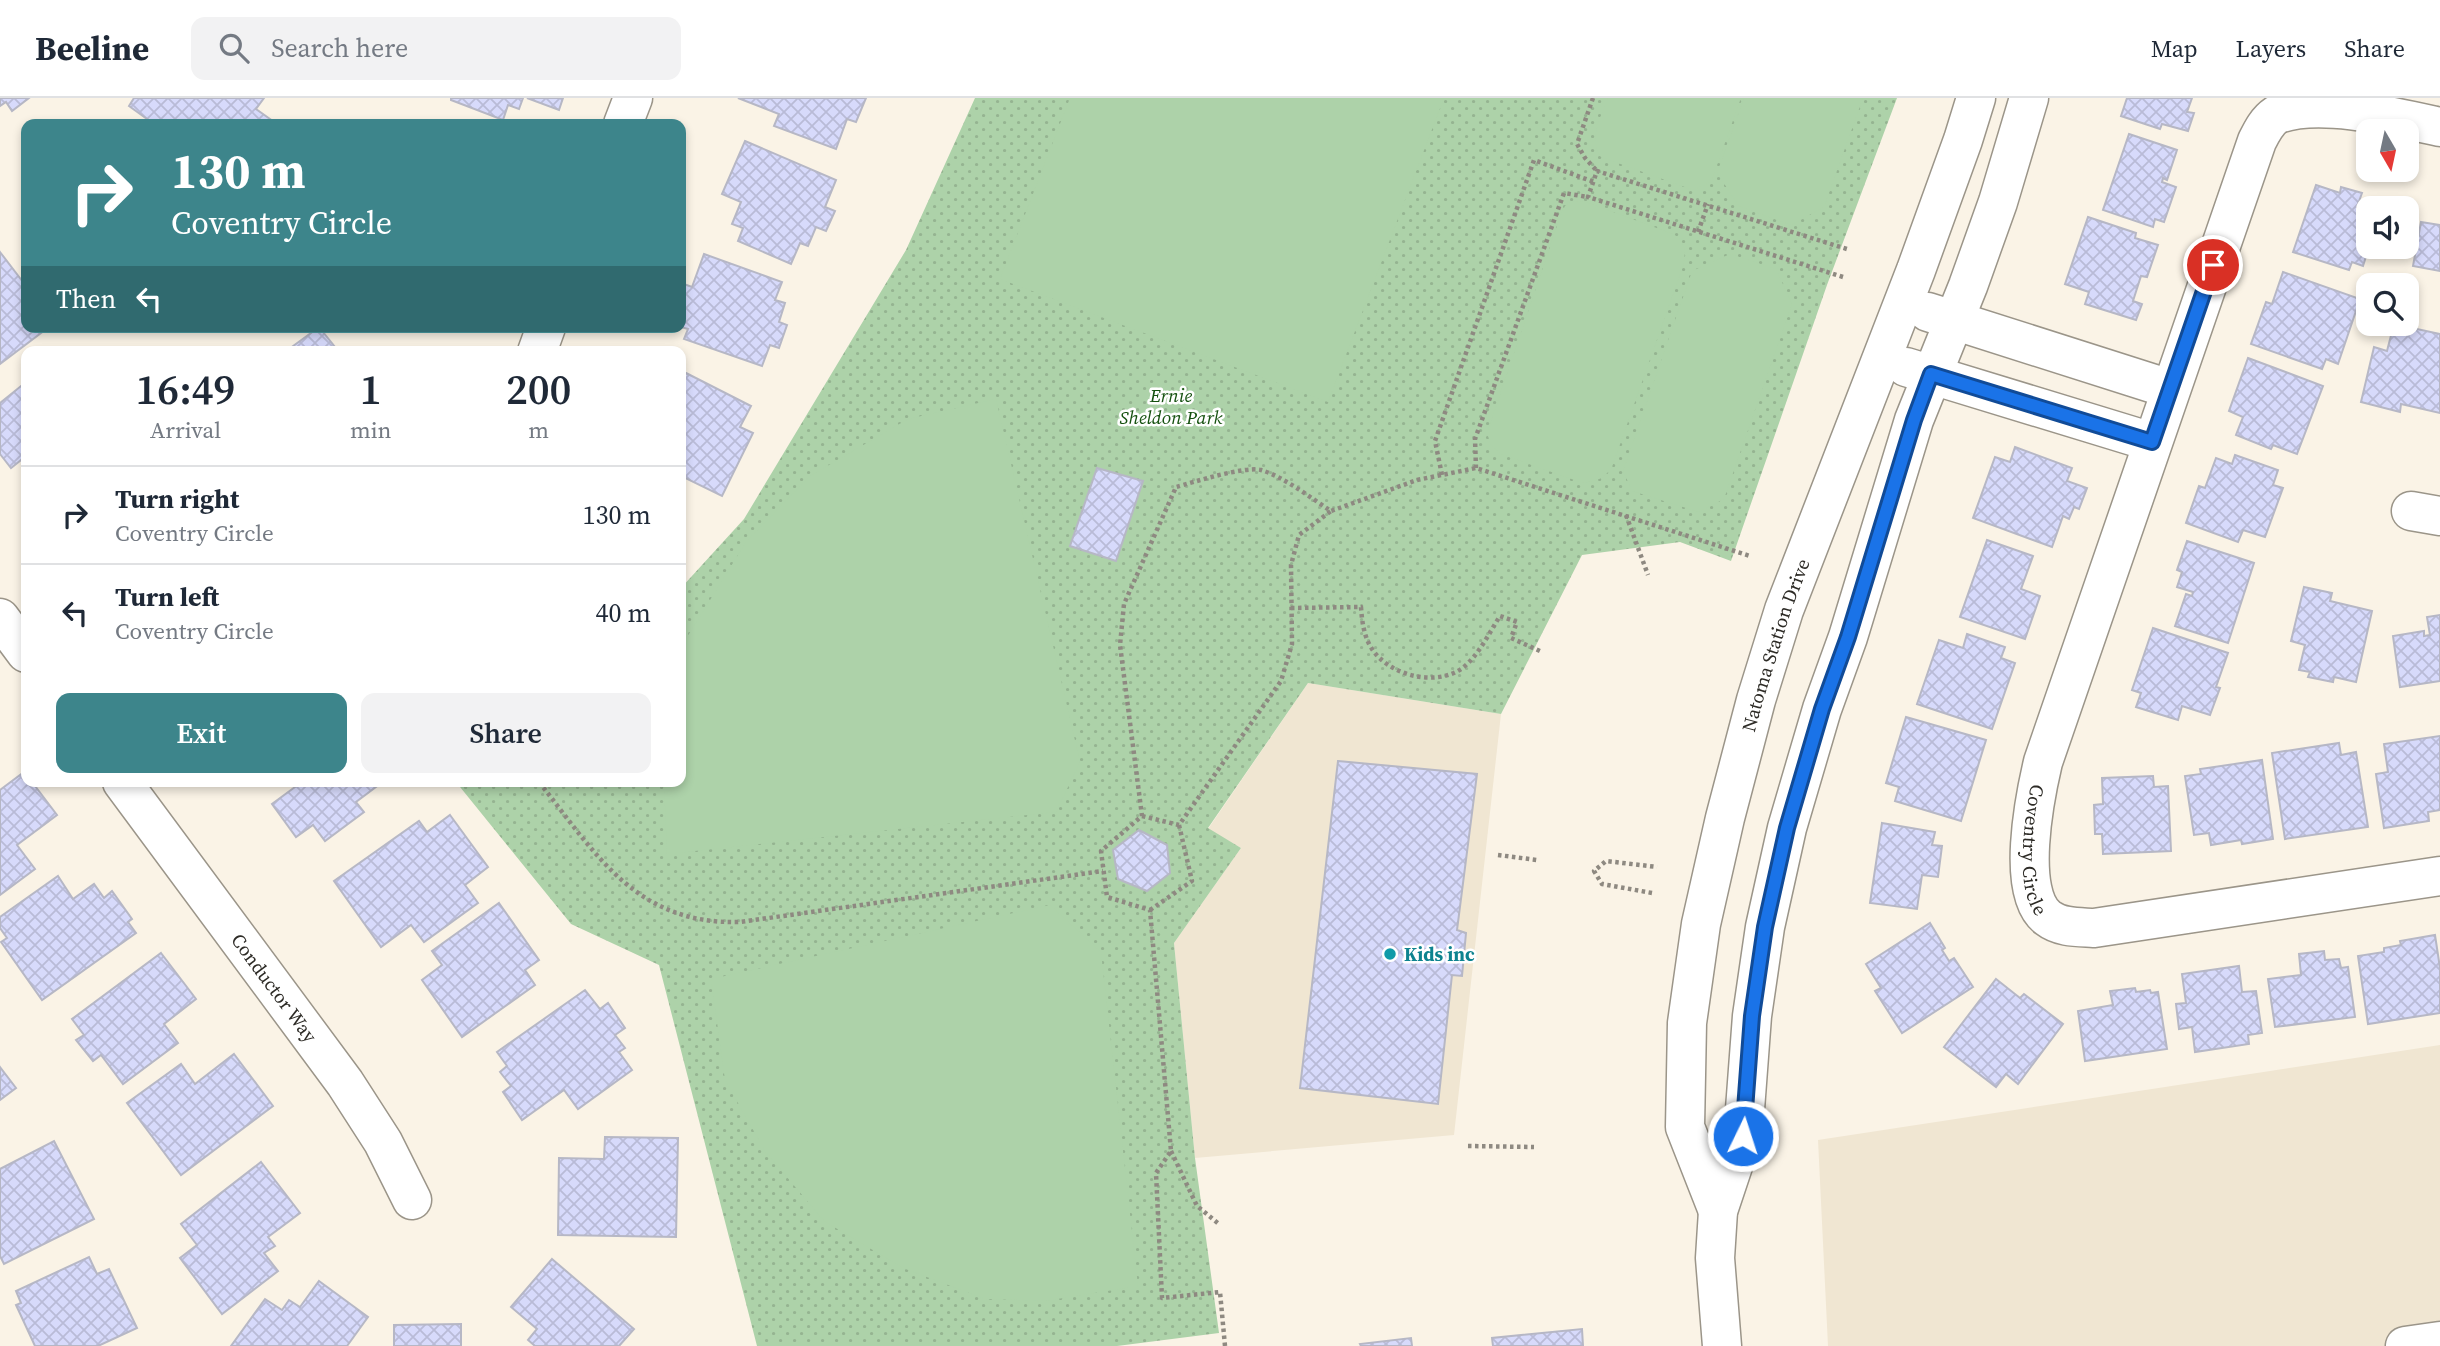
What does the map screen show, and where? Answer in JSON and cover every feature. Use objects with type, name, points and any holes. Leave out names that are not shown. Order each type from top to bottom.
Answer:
[{"type":"street","points":[[625,119],[632,98]]},
{"type":"street","name":"Natoma Station Drive","points":[[1718,1211],[1685,1127],[1687,1023],[1701,924],[1725,818],[1752,713],[1784,610],[1903,304],[1976,98]]},
{"type":"street","name":"Natoma Station Drive","points":[[1722,1346],[1715,1258],[1718,1211],[1743,1136],[1752,1016],[1765,927],[1787,828],[1914,420],[1968,286],[1998,202],[2029,98]]},
{"type":"street","name":"Coventry Circle","points":[[2440,127],[2329,102],[2289,108],[2274,116],[2264,127],[2170,389],[2043,762],[2035,796],[2030,864],[2032,890],[2038,908],[2048,919],[2069,927],[2094,928],[2440,876]]},
{"type":"street","points":[[1903,304],[2170,389]]},
{"type":"street","points":[[2038,407],[2057,352]]},
{"type":"street","points":[[1881,359],[2152,442]]},
{"type":"street","points":[[0,618],[21,646]]},
{"type":"street","name":"Conductor Way","points":[[126,787],[345,1083],[383,1142],[412,1200]]},
{"type":"street","points":[[2405,1346],[2440,1341]]},
{"type":"path","points":[[1592,98],[1577,144],[1597,171],[1850,250]]},
{"type":"path","points":[[1442,475],[1435,441],[1534,159],[1594,183]]},
{"type":"path","points":[[1588,197],[1597,171]]},
{"type":"path","points":[[1476,468],[1475,439],[1564,193],[1588,197],[1843,277]]},
{"type":"path","points":[[1698,232],[1708,205]]},
{"type":"path","points":[[1150,910],[1192,881],[1179,825],[1281,681],[1292,644],[1291,565],[1299,535],[1331,511],[1417,481],[1476,468],[1749,556]]},
{"type":"path","points":[[1142,816],[1120,645],[1121,631],[1124,604],[1176,487],[1216,475],[1259,470],[1298,489],[1331,511]]},
{"type":"path","points":[[1626,515],[1648,575]]},
{"type":"path","points":[[1292,608],[1360,607],[1362,626],[1371,649],[1385,664],[1411,676],[1438,678],[1461,669],[1482,645],[1500,616],[1517,622],[1511,638],[1540,652]]},
{"type":"path","points":[[543,787],[618,879],[637,894],[668,910],[694,919],[740,922],[1102,871]]},
{"type":"path","points":[[1142,816],[1179,825]]},
{"type":"path","points":[[1142,816],[1101,851],[1102,871],[1107,897],[1150,910]]},
{"type":"path","points":[[1498,855],[1537,860]]},
{"type":"path","points":[[1652,892],[1602,884],[1594,871],[1606,861],[1657,867]]},
{"type":"path","points":[[1150,910],[1171,1152],[1196,1206],[1219,1224]]},
{"type":"path","points":[[1468,1146],[1534,1147]]},
{"type":"path","points":[[1171,1152],[1156,1173],[1162,1297],[1220,1292],[1225,1346]]},
{"type":"shaded area","points":[[1308,683],[1501,714],[1454,1135],[1195,1158],[1174,943],[1241,848],[1208,829]]},
{"type":"shaded area","points":[[2440,1045],[2440,1346],[1828,1346],[1818,1140]]},
{"type":"green space","name":"Ernie Sheldon Park","points":[[975,98],[1897,98],[1827,285],[1731,561],[1680,542],[1582,555],[1501,714],[1308,683],[1208,828],[1241,848],[1174,943],[1195,1158],[1219,1333],[1117,1346],[757,1346],[659,965],[571,924],[460,787],[686,787],[686,583],[744,519],[906,250]]},
{"type":"green space","points":[[1070,98],[1444,98],[1328,402],[1000,279]]},
{"type":"green space","points":[[1608,98],[1741,98],[1711,182],[1693,190],[1601,157],[1597,150],[1596,135]]},
{"type":"green space","points":[[1744,98],[1863,98],[1824,207],[1791,225],[1739,206],[1717,173]]},
{"type":"green space","points":[[1572,201],[1586,202],[1673,234],[1683,244],[1685,252],[1683,266],[1612,467],[1602,477],[1585,482],[1501,454],[1491,445],[1487,433],[1561,214],[1565,206]]},
{"type":"green space","points":[[1730,254],[1776,269],[1792,304],[1724,499],[1699,512],[1632,491],[1623,471],[1692,271]]},
{"type":"green space","points":[[996,399],[1080,762],[1056,812],[667,854],[664,787],[686,787],[686,646],[689,634],[746,542],[810,476],[908,419]]},
{"type":"green space","points":[[1050,905],[1101,952],[1138,1286],[1045,1301],[985,1299],[903,1268],[824,1221],[765,1151],[725,1080],[711,979]]},
{"type":"building","points":[[0,98],[29,98],[12,111],[6,102],[0,106]]},
{"type":"building","points":[[134,98],[264,98],[256,109],[270,119],[147,119],[129,106]]},
{"type":"building","points":[[523,98],[519,109],[508,105],[503,119],[451,100]]},
{"type":"building","points":[[527,98],[563,98],[559,110]]},
{"type":"building","points":[[738,98],[866,98],[856,122],[847,119],[836,149],[774,126],[779,114]]},
{"type":"building","points":[[2127,98],[2192,98],[2187,112],[2194,113],[2188,131],[2162,124],[2160,129],[2121,116]]},
{"type":"building","points":[[2129,134],[2177,150],[2167,180],[2163,178],[2162,182],[2176,187],[2164,222],[2155,219],[2153,227],[2103,210]]},
{"type":"building","points":[[745,141],[836,180],[825,207],[835,211],[826,231],[816,227],[808,246],[800,243],[791,264],[738,241],[743,228],[732,224],[741,202],[722,194]]},
{"type":"building","points":[[2316,185],[2340,193],[2341,187],[2362,193],[2361,196],[2356,196],[2356,259],[2365,259],[2363,266],[2352,262],[2349,270],[2293,252]]},
{"type":"building","points":[[2088,217],[2136,233],[2135,238],[2158,245],[2147,277],[2141,276],[2133,301],[2142,304],[2136,320],[2085,304],[2089,292],[2065,284]]},
{"type":"building","points":[[2421,222],[2440,225],[2440,271],[2413,266],[2414,259],[2419,259]]},
{"type":"building","points":[[0,252],[21,279],[21,333],[41,333],[0,364]]},
{"type":"building","points":[[704,254],[782,282],[775,300],[785,303],[779,322],[787,325],[779,348],[770,345],[762,366],[684,339],[688,329],[686,285],[692,287]]},
{"type":"building","points":[[2283,272],[2356,298],[2356,311],[2338,364],[2326,359],[2322,369],[2251,344],[2266,302],[2272,304]]},
{"type":"building","points":[[2419,329],[2440,334],[2440,413],[2401,404],[2400,412],[2361,402],[2374,347],[2387,351],[2391,336],[2419,336]]},
{"type":"building","points":[[311,333],[324,333],[334,346],[293,346]]},
{"type":"building","points":[[2248,358],[2323,386],[2297,454],[2273,445],[2271,449],[2236,435],[2243,417],[2229,411]]},
{"type":"building","points":[[686,373],[751,406],[740,427],[753,433],[722,496],[686,478]]},
{"type":"building","points":[[21,386],[21,460],[11,468],[0,454],[0,403]]},
{"type":"building","points":[[2015,447],[2072,468],[2067,481],[2087,488],[2079,509],[2074,507],[2069,519],[2063,516],[2052,547],[1973,518],[1995,457],[2010,462]]},
{"type":"building","points":[[2235,455],[2278,470],[2273,485],[2283,488],[2265,537],[2243,530],[2238,542],[2186,523],[2199,486],[2205,488],[2216,458],[2232,464]]},
{"type":"building","points":[[1097,468],[1143,481],[1116,561],[1070,546]]},
{"type":"building","points":[[1987,540],[2033,556],[2021,589],[2040,596],[2025,639],[1960,617]]},
{"type":"building","points":[[2187,541],[2254,563],[2228,643],[2175,626],[2186,594],[2192,596],[2193,592],[2177,587],[2182,572],[2177,570]]},
{"type":"building","points":[[2304,587],[2332,593],[2330,601],[2372,611],[2356,682],[2334,677],[2333,682],[2308,677],[2310,672],[2299,670],[2305,645],[2291,641]]},
{"type":"building","points":[[2440,615],[2440,681],[2400,687],[2393,636],[2424,631],[2424,636],[2430,635],[2427,617]]},
{"type":"building","points":[[2153,628],[2228,653],[2210,715],[2182,706],[2178,720],[2136,707],[2141,693],[2132,690]]},
{"type":"building","points":[[1967,634],[2005,647],[2001,658],[2015,663],[1992,729],[1917,704],[1939,640],[1963,648]]},
{"type":"building","points":[[1906,717],[1986,740],[1961,821],[1895,801],[1899,787],[1886,783]]},
{"type":"building","points":[[2440,736],[2440,810],[2428,812],[2429,821],[2384,828],[2376,774],[2388,772],[2384,744]]},
{"type":"building","points":[[2339,743],[2341,755],[2356,752],[2368,827],[2285,839],[2272,753]]},
{"type":"building","points":[[2262,760],[2273,839],[2211,845],[2209,833],[2194,835],[2185,776],[2201,774],[2200,769]]},
{"type":"building","name":"Kids inc","points":[[1338,761],[1477,774],[1457,930],[1466,933],[1462,976],[1452,975],[1438,1104],[1300,1088]]},
{"type":"building","points":[[21,774],[21,787],[36,787],[57,815],[17,845],[35,869],[0,895],[0,790]]},
{"type":"building","points":[[2153,776],[2154,787],[2168,786],[2171,851],[2103,854],[2102,834],[2095,834],[2094,805],[2103,804],[2102,778]]},
{"type":"building","points":[[295,787],[376,787],[356,802],[364,812],[325,841],[313,825],[296,837],[272,804]]},
{"type":"building","points":[[450,815],[488,867],[465,885],[478,903],[424,942],[411,925],[381,947],[334,881],[419,821],[427,832]]},
{"type":"building","points":[[1882,823],[1935,832],[1932,845],[1942,846],[1938,877],[1922,875],[1917,909],[1870,903]]},
{"type":"building","points":[[1139,830],[1167,845],[1170,873],[1147,891],[1118,879],[1113,850]]},
{"type":"building","points":[[58,876],[73,899],[94,884],[104,898],[112,891],[132,919],[128,922],[136,933],[42,1000],[1,942],[7,938],[0,928],[0,917]]},
{"type":"building","points":[[499,903],[539,960],[525,970],[535,985],[462,1037],[422,980],[442,965],[432,951]]},
{"type":"building","points":[[1930,923],[1945,948],[1942,950],[1949,961],[1954,958],[1973,987],[1902,1033],[1875,991],[1881,988],[1866,964]]},
{"type":"building","points":[[2435,935],[2440,968],[2440,1013],[2368,1024],[2358,956],[2384,952],[2384,948],[2401,945],[2400,941]]},
{"type":"building","points":[[2324,951],[2325,960],[2339,959],[2341,968],[2348,967],[2355,1017],[2275,1027],[2268,979],[2301,975],[2299,954]]},
{"type":"building","points":[[161,953],[196,999],[164,1024],[178,1043],[123,1084],[101,1055],[93,1061],[76,1040],[84,1035],[72,1019]]},
{"type":"building","points":[[2239,966],[2242,992],[2256,991],[2262,1033],[2248,1035],[2249,1044],[2195,1052],[2192,1027],[2179,1029],[2176,1004],[2186,1003],[2182,974]]},
{"type":"building","points":[[1996,979],[2020,998],[2024,994],[2063,1024],[2018,1084],[2006,1074],[1996,1087],[1944,1047]]},
{"type":"building","points":[[2135,988],[2136,992],[2158,992],[2167,1049],[2085,1061],[2078,1011],[2113,1005],[2110,991]]},
{"type":"building","points":[[585,990],[600,1009],[608,1003],[625,1028],[615,1035],[625,1048],[619,1052],[632,1070],[578,1109],[564,1090],[522,1120],[503,1092],[511,1086],[500,1072],[507,1066],[497,1052]]},
{"type":"building","points":[[234,1054],[273,1106],[181,1175],[127,1103],[181,1064],[195,1084]]},
{"type":"building","points":[[0,1067],[16,1088],[0,1100]]},
{"type":"building","points":[[605,1137],[678,1138],[676,1237],[558,1235],[559,1158],[604,1159]]},
{"type":"building","points":[[54,1141],[94,1219],[4,1264],[0,1256],[0,1169]]},
{"type":"building","points":[[261,1162],[300,1213],[268,1237],[275,1246],[264,1253],[278,1271],[222,1314],[180,1258],[197,1245],[181,1224]]},
{"type":"building","points":[[89,1257],[97,1274],[109,1269],[137,1328],[98,1346],[35,1346],[16,1305],[21,1303],[16,1291]]},
{"type":"building","points":[[552,1259],[634,1329],[619,1346],[535,1346],[528,1340],[537,1329],[511,1307]]},
{"type":"building","points":[[319,1281],[368,1317],[347,1346],[231,1346],[265,1299],[282,1310],[289,1300],[300,1307]]},
{"type":"building","points":[[461,1324],[461,1346],[394,1346],[394,1325]]},
{"type":"building","points":[[1582,1329],[1583,1346],[1493,1346],[1492,1338]]},
{"type":"building","points":[[1411,1338],[1412,1346],[1360,1344]]},
{"type":"place","name":"Kids inc","points":[[1390,954]]},
{"type":"route","points":[[1743,1136],[1752,1016],[1765,927],[1787,828],[1822,709],[1848,637],[1914,420],[1931,374],[2152,442],[2213,265]]}]
